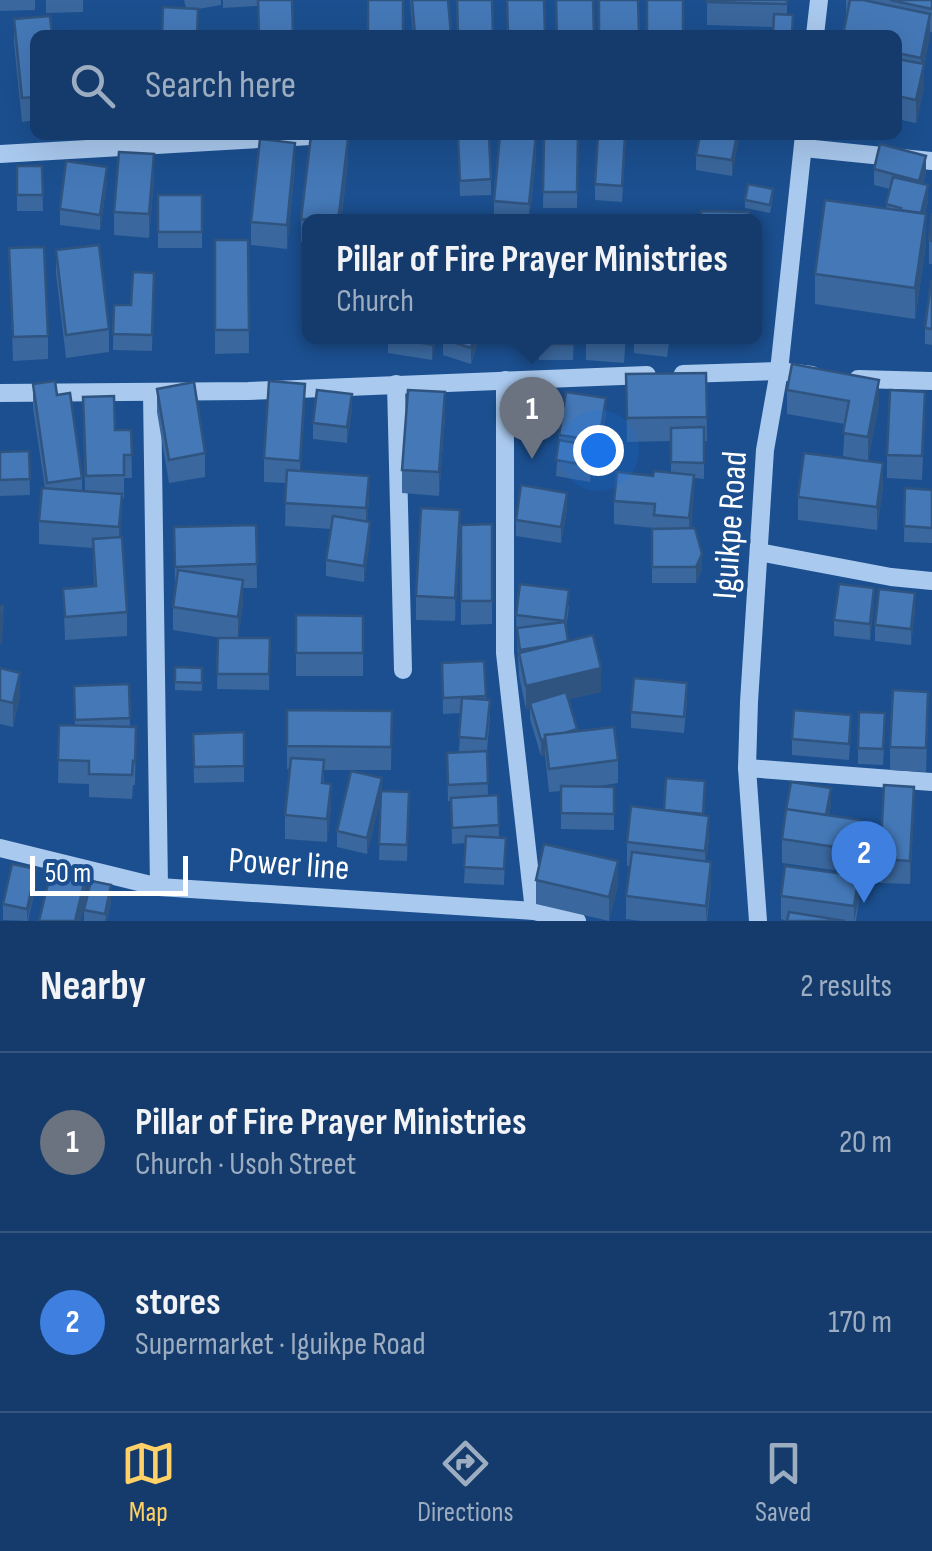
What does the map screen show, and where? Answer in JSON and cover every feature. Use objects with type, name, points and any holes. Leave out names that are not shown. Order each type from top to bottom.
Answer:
[{"type":"street","points":[[816,30],[819,0]]},
{"type":"street","points":[[0,154],[242,140]]},
{"type":"street","points":[[804,141],[932,161]]},
{"type":"street","name":"Iguikpe Road","points":[[758,921],[747,768],[765,450],[779,371],[804,141]]},
{"type":"street","points":[[0,394],[248,391],[779,371],[833,378],[932,381]]},
{"type":"street","points":[[505,380],[505,653],[534,912]]},
{"type":"street","points":[[396,384],[404,670]]},
{"type":"street","points":[[152,392],[159,887]]},
{"type":"street","points":[[759,552],[932,581]]},
{"type":"street","points":[[747,768],[932,782]]},
{"type":"street","name":"Power line","points":[[0,848],[159,887],[534,912],[577,921]]},
{"type":"building","points":[[258,0],[292,0],[293,30],[259,30]]},
{"type":"building","points":[[368,0],[403,0],[403,30],[368,30]]},
{"type":"building","points":[[412,0],[448,0],[451,30],[415,30]]},
{"type":"building","points":[[457,0],[492,0],[493,30],[458,30]]},
{"type":"building","points":[[507,0],[544,0],[545,30],[508,30]]},
{"type":"building","points":[[556,0],[593,0],[594,30],[557,30]]},
{"type":"building","points":[[599,0],[638,0],[639,30],[599,30]]},
{"type":"building","points":[[647,0],[683,0],[683,30],[647,30]]},
{"type":"building","points":[[787,0],[787,4],[707,2]]},
{"type":"building","points":[[850,0],[930,14],[921,58],[902,54],[902,30],[844,30]]},
{"type":"building","points":[[890,0],[932,0],[932,9]]},
{"type":"building","points":[[163,7],[198,9],[197,30],[162,30]]},
{"type":"building","points":[[774,14],[793,15],[792,30],[773,30]]},
{"type":"building","points":[[50,16],[51,30],[30,30],[30,97],[22,98],[14,19]]},
{"type":"building","points":[[902,60],[924,64],[916,100],[902,97]]},
{"type":"building","points":[[260,140],[295,143],[287,225],[251,222]]},
{"type":"building","points":[[310,140],[348,140],[339,214],[302,214],[301,219]]},
{"type":"building","points":[[458,140],[489,140],[491,179],[460,181]]},
{"type":"building","points":[[500,140],[535,140],[529,204],[494,201]]},
{"type":"building","points":[[544,140],[578,140],[577,192],[543,192]]},
{"type":"building","points":[[598,140],[625,140],[622,186],[595,184]]},
{"type":"building","points":[[699,140],[736,140],[732,160],[696,155]]},
{"type":"building","points":[[880,144],[926,156],[919,181],[874,169]]},
{"type":"building","points":[[119,152],[154,154],[149,214],[114,212]]},
{"type":"building","points":[[66,161],[107,167],[100,215],[60,209]]},
{"type":"building","points":[[17,166],[42,166],[43,195],[17,195]]},
{"type":"building","points":[[893,177],[928,185],[921,213],[886,204]]},
{"type":"building","points":[[748,184],[773,189],[770,205],[745,200]]},
{"type":"building","points":[[158,195],[202,195],[202,232],[158,232]]},
{"type":"building","points":[[825,200],[926,214],[915,288],[815,274]]},
{"type":"building","points":[[701,211],[749,212],[749,214]]},
{"type":"building","points":[[215,240],[248,240],[249,330],[215,330]]},
{"type":"building","points":[[99,245],[109,329],[66,335],[56,250]]},
{"type":"building","points":[[44,247],[48,336],[13,337],[9,248]]},
{"type":"building","points":[[133,272],[154,273],[152,335],[113,334],[114,305],[131,305]]},
{"type":"building","points":[[932,281],[932,329],[925,328]]},
{"type":"building","points":[[792,364],[879,380],[868,437],[843,433],[849,401],[787,390]]},
{"type":"building","points":[[706,373],[707,417],[627,418],[626,374]]},
{"type":"building","points":[[55,381],[57,395],[70,393],[82,478],[47,483],[33,384]]},
{"type":"building","points":[[269,381],[305,384],[300,461],[264,458]]},
{"type":"building","points":[[194,382],[205,453],[169,460],[157,389]]},
{"type":"building","points":[[317,390],[352,394],[347,427],[313,423]]},
{"type":"building","points":[[408,390],[445,392],[439,472],[402,470]]},
{"type":"building","points":[[890,390],[925,392],[922,456],[887,455]]},
{"type":"building","points":[[566,392],[606,398],[599,441],[559,435]]},
{"type":"building","points":[[114,396],[115,430],[131,430],[132,455],[124,455],[124,475],[86,476],[83,397]]},
{"type":"building","points":[[704,427],[704,463],[671,462],[671,428]]},
{"type":"building","points":[[559,440],[593,446],[590,466],[556,460]]},
{"type":"building","points":[[29,451],[30,479],[0,480],[0,452]]},
{"type":"building","points":[[804,453],[883,463],[877,507],[798,497]]},
{"type":"building","points":[[287,470],[369,476],[366,508],[285,503]]},
{"type":"building","points":[[654,471],[694,475],[689,518],[654,515],[655,504],[614,501],[617,472],[653,476]]},
{"type":"building","points":[[521,485],[567,493],[561,527],[516,520]]},
{"type":"building","points":[[42,488],[122,494],[119,527],[39,521]]},
{"type":"building","points":[[905,488],[932,490],[932,528],[904,526]]},
{"type":"building","points":[[421,508],[460,510],[455,598],[416,596]]},
{"type":"building","points":[[333,516],[370,522],[364,566],[326,560]]},
{"type":"building","points":[[492,524],[492,601],[461,601],[461,525]]},
{"type":"building","points":[[256,525],[257,564],[175,567],[174,527]]},
{"type":"building","points":[[695,528],[702,554],[696,567],[652,567],[652,529]]},
{"type":"building","points":[[122,537],[127,612],[65,617],[63,589],[96,586],[93,539]]},
{"type":"building","points":[[178,570],[243,580],[238,617],[173,607]]},
{"type":"building","points":[[520,584],[569,590],[565,621],[516,615]]},
{"type":"building","points":[[839,584],[874,588],[870,624],[834,620]]},
{"type":"building","points":[[879,589],[915,593],[911,629],[875,625]]},
{"type":"building","points":[[3,606],[1,643],[0,643]]},
{"type":"building","points":[[296,615],[363,616],[363,653],[296,653]]},
{"type":"building","points":[[565,622],[568,641],[520,650],[517,628]]},
{"type":"building","points":[[593,635],[601,668],[526,686],[519,653]]},
{"type":"building","points":[[218,638],[270,638],[269,674],[217,674]]},
{"type":"building","points":[[484,661],[486,696],[443,698],[442,663]]},
{"type":"building","points":[[175,667],[202,668],[202,683],[175,682]]},
{"type":"building","points":[[0,668],[20,673],[13,703],[0,700]]},
{"type":"building","points":[[634,678],[687,683],[684,717],[631,712]]},
{"type":"building","points":[[129,684],[130,718],[75,720],[74,686]]},
{"type":"building","points":[[893,690],[928,692],[926,748],[890,747]]},
{"type":"building","points":[[566,692],[577,729],[545,735],[541,740],[530,703]]},
{"type":"building","points":[[462,698],[490,700],[486,739],[459,737]]},
{"type":"building","points":[[287,710],[392,711],[391,747],[287,746]]},
{"type":"building","points":[[794,710],[851,715],[849,744],[792,739]]},
{"type":"building","points":[[859,712],[885,713],[883,749],[858,748]]},
{"type":"building","points":[[59,725],[136,727],[132,775],[89,774],[89,761],[58,760]]},
{"type":"building","points":[[614,727],[618,760],[549,769],[545,735]]},
{"type":"building","points":[[244,732],[244,766],[194,767],[193,734]]},
{"type":"building","points":[[487,751],[488,783],[448,785],[447,753]]},
{"type":"building","points":[[291,758],[324,760],[322,783],[331,784],[327,819],[285,815]]},
{"type":"building","points":[[351,771],[382,778],[367,838],[337,831]]},
{"type":"building","points":[[666,778],[705,781],[703,814],[664,810]]},
{"type":"building","points":[[791,782],[831,788],[826,815],[786,810]]},
{"type":"building","points":[[884,785],[914,787],[910,861],[880,859]]},
{"type":"building","points":[[561,786],[614,787],[614,814],[561,813]]},
{"type":"building","points":[[381,791],[409,792],[407,845],[379,844]]},
{"type":"building","points":[[498,795],[499,825],[452,828],[451,798]]},
{"type":"building","points":[[631,806],[709,816],[705,851],[627,842]]},
{"type":"building","points":[[786,809],[860,820],[855,850],[782,839]]},
{"type":"building","points":[[466,836],[506,838],[504,869],[464,867]]},
{"type":"building","points":[[544,844],[618,861],[609,897],[536,880]]},
{"type":"building","points":[[632,852],[711,862],[706,906],[626,896]]},
{"type":"building","points":[[53,863],[87,871],[75,921],[39,921]]},
{"type":"building","points":[[12,864],[36,869],[27,909],[3,904]]},
{"type":"building","points":[[785,866],[859,876],[854,906],[781,896]]},
{"type":"building","points":[[91,881],[111,885],[105,914],[84,910]]},
{"type":"building","points":[[789,912],[845,921],[787,921]]},
{"type":"place","name":"Pillar of Fire Prayer Ministries","points":[[532,459]]},
{"type":"place","name":"stores","points":[[864,903]]}]
